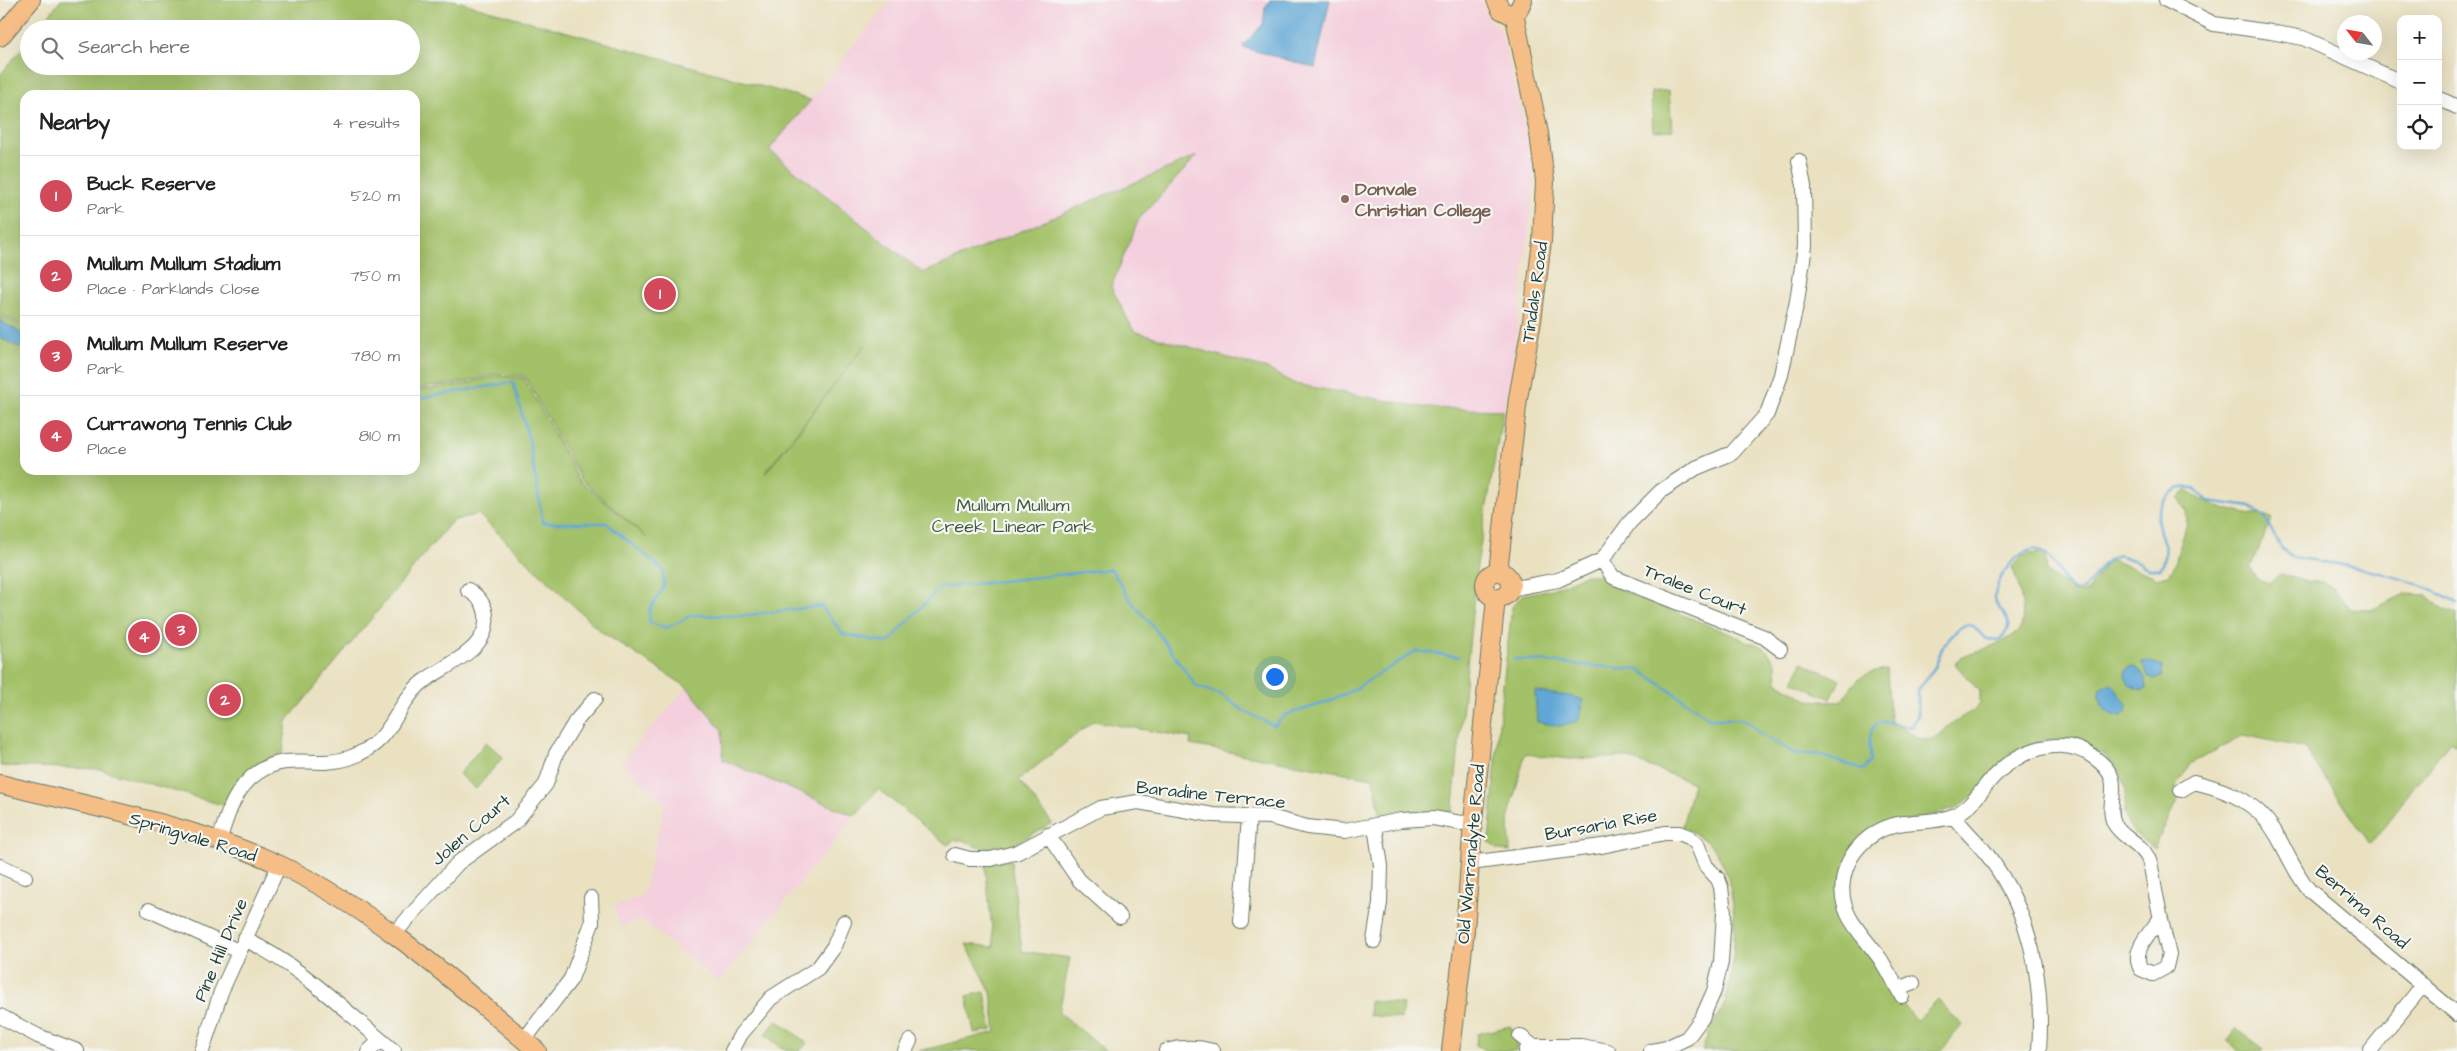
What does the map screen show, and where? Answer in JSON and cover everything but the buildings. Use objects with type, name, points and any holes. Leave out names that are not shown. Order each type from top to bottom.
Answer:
[{"type":"main road","points":[[0,38],[31,0]]},
{"type":"main road","points":[[1496,0],[1501,10],[1519,6]]},
{"type":"main road","name":"Tindals Road","points":[[1503,594],[1489,595],[1484,585],[1490,575],[1498,572],[1518,398],[1532,321],[1542,240],[1546,181],[1519,6]]},
{"type":"main road","name":"Old Warrandyte Road","points":[[1451,1051],[1463,948],[1473,822],[1490,657],[1503,594]]},
{"type":"main road","name":"Springvale Road","points":[[0,784],[219,841],[279,865],[344,900],[394,934],[531,1046]]},
{"type":"street","points":[[2166,0],[2214,24],[2303,38],[2397,80]]},
{"type":"street","points":[[2442,100],[2457,107]]},
{"type":"street","points":[[1503,594],[1558,580],[1602,560],[1630,522],[1661,491],[1696,468],[1732,453],[1767,414],[1781,375],[1797,301],[1805,246],[1804,186],[1799,161]]},
{"type":"street","name":"Tralee Court","points":[[1602,560],[1613,577],[1764,638],[1780,649]]},
{"type":"street","points":[[219,841],[237,794],[255,774],[282,762],[298,760],[329,762],[348,758],[367,748],[377,742],[391,727],[406,701],[418,687],[468,652],[483,634],[486,619],[480,600],[468,590]]},
{"type":"street","name":"Jolen Court","points":[[394,934],[458,863],[516,821],[546,784],[556,754],[576,722],[596,699]]},
{"type":"street","points":[[1913,983],[1900,992],[1881,960],[1848,918],[1842,894],[1846,868],[1858,847],[1879,831],[1903,823],[1953,816],[1969,807],[1992,778],[2018,756],[2033,749],[2061,746],[2084,751],[2105,766],[2111,775],[2114,788],[2114,821],[2124,835],[2139,845],[2148,859],[2160,919]]},
{"type":"street","name":"Berrima Road","points":[[2181,790],[2193,777],[2238,796],[2254,808],[2269,823],[2301,881],[2309,890],[2457,1014]]},
{"type":"street","name":"Baradine Terrace","points":[[955,855],[970,859],[991,859],[1018,852],[1101,808],[1138,802],[1214,815],[1270,817],[1307,827],[1344,831],[1402,820],[1433,818],[1461,823],[1473,822]]},
{"type":"street","points":[[1242,922],[1249,816]]},
{"type":"street","points":[[1953,816],[2000,874],[2023,917],[2036,962],[2041,992],[2040,1051]]},
{"type":"street","points":[[1374,941],[1380,903],[1381,866],[1375,826]]},
{"type":"street","name":"Bursaria Rise","points":[[1470,863],[1602,846],[1665,832],[1680,833],[1689,837],[1697,844],[1706,866],[1718,879],[1724,912],[1721,962],[1714,991],[1702,1018],[1688,1038],[1651,1051]]},
{"type":"street","points":[[1048,835],[1079,880],[1120,917]]},
{"type":"street","name":"Pine Hill Drive","points":[[202,1051],[221,992],[279,865]]},
{"type":"street","points":[[0,866],[25,877]]},
{"type":"street","points":[[531,1046],[571,979],[592,924],[591,898]]},
{"type":"street","points":[[149,910],[241,945],[269,952],[291,967],[394,1051]]},
{"type":"street","points":[[732,1051],[741,1034],[771,998],[818,968],[834,946],[844,922]]},
{"type":"street","points":[[2370,1051],[2423,985]]},
{"type":"street","points":[[0,1016],[38,1036],[77,1051]]},
{"type":"street","points":[[1520,1036],[1529,1049],[1581,1046],[1608,1051]]},
{"type":"street","points":[[370,1051],[381,1040]]},
{"type":"street","points":[[1166,1051],[1175,1048],[1213,1051]]},
{"type":"shaded area","name":"Donvale Christian College","points":[[891,0],[1481,0],[1490,21],[1500,29],[1526,131],[1535,179],[1510,385],[1503,410],[1428,408],[1295,384],[1267,369],[1134,331],[1111,287],[1139,219],[1196,157],[922,273],[769,150]]},
{"type":"shaded area","points":[[687,687],[722,730],[723,760],[855,816],[719,982],[642,920],[621,927],[614,906],[643,896],[665,803],[621,763]]},
{"type":"green space","name":"Mullum Mullum Creek Linear Park","points":[[61,0],[453,0],[811,100],[769,150],[923,273],[1197,156],[1139,219],[1111,287],[1134,331],[1267,369],[1295,384],[1428,408],[1503,410],[1477,565],[1452,816],[1382,821],[1373,778],[1190,745],[1191,738],[1093,721],[1019,780],[1052,823],[1005,850],[977,847],[963,840],[955,840],[947,845],[878,789],[855,816],[723,760],[722,730],[687,687],[600,631],[478,514],[452,521],[287,721],[283,752],[256,767],[229,807],[99,769],[0,766],[0,316],[20,325],[20,475],[420,475],[420,390],[456,386],[496,376],[524,378],[579,480],[646,537],[581,479],[525,376],[496,374],[456,384],[420,388],[420,90],[20,90],[20,323],[0,314],[0,75],[20,51],[20,75],[420,75],[420,20],[45,20]],"holes":[[[865,345],[766,473],[765,473]]]},
{"type":"green space","points":[[1669,90],[1672,130],[1653,131],[1651,92]]},
{"type":"green space","points":[[2187,490],[2200,499],[2223,508],[2246,514],[2266,516],[2272,519],[2250,567],[2257,579],[2270,583],[2280,574],[2307,582],[2323,582],[2333,588],[2351,609],[2371,610],[2405,594],[2425,595],[2447,611],[2457,614],[2457,746],[2450,741],[2370,844],[2305,748],[2244,735],[2190,764],[2176,788],[2179,796],[2154,849],[2134,833],[2128,824],[2124,811],[2126,790],[2118,769],[2105,755],[2075,742],[2046,739],[2017,751],[1973,796],[1955,809],[1872,830],[1837,895],[1839,911],[1849,929],[1868,952],[1894,994],[1917,1021],[1938,1000],[1962,1025],[1941,1051],[1702,1051],[1710,1029],[1724,1006],[1732,966],[1734,921],[1728,878],[1721,860],[1708,843],[1698,835],[1682,827],[1693,783],[1625,757],[1570,759],[1525,754],[1509,816],[1510,852],[1496,849],[1489,842],[1500,712],[1512,607],[1522,595],[1552,589],[1584,575],[1601,575],[1620,590],[1765,648],[1776,663],[1777,682],[1808,700],[1841,702],[1850,688],[1865,675],[1887,669],[1890,720],[1913,735],[1926,740],[1933,739],[1941,734],[1949,725],[1980,704],[1980,692],[1955,664],[1960,658],[2002,641],[2017,633],[2020,629],[2023,615],[2022,606],[2017,580],[2012,567],[2019,559],[2034,553],[2045,554],[2047,571],[2079,593],[2089,590],[2107,561],[2115,561],[2158,578],[2168,575],[2174,566],[2187,523],[2186,511],[2178,498]]},
{"type":"green space","points":[[1802,662],[1840,680],[1831,699],[1793,682]]},
{"type":"green space","points":[[486,742],[503,757],[476,789],[459,774]]},
{"type":"green space","points":[[1011,860],[1022,951],[1070,958],[1059,1012],[1106,1051],[919,1051],[996,1032],[991,992],[966,944],[994,947],[985,864]]},
{"type":"green space","points":[[985,992],[992,1030],[974,1033],[967,996]]},
{"type":"green space","points":[[1370,1000],[1403,1004],[1401,1019],[1369,1015]]},
{"type":"green space","points":[[777,1020],[807,1043],[800,1051],[786,1051],[765,1035]]},
{"type":"green space","points":[[1510,1026],[1517,1041],[1516,1051],[1486,1051],[1476,1045],[1477,1034]]},
{"type":"green space","points":[[2236,1029],[2263,1049],[2261,1051],[2240,1051],[2227,1041]]},
{"type":"water","points":[[1270,0],[1330,0],[1315,68],[1242,47],[1263,24],[1265,8]]},
{"type":"water","points":[[0,321],[20,332],[20,348],[0,338]]},
{"type":"water","points":[[2149,661],[2162,666],[2161,677],[2154,679],[2148,676],[2141,662]]},
{"type":"water","points":[[2131,666],[2142,674],[2147,688],[2140,690],[2129,685],[2125,676],[2126,670]]},
{"type":"water","points":[[2111,683],[2127,704],[2126,712],[2122,716],[2116,716],[2107,712],[2100,699],[2101,688]]},
{"type":"water","points":[[1535,691],[1583,700],[1578,721],[1560,726],[1537,722]]},
{"type":"waterway","points":[[420,398],[513,382],[529,440],[543,523],[606,523],[663,570],[664,586],[649,611],[650,623],[667,628],[692,615],[739,616],[821,606],[843,634],[888,643],[939,588],[1111,569],[1131,601],[1155,629],[1197,687],[1220,694],[1244,711],[1274,726],[1285,715],[1322,704],[1355,689],[1416,651],[1459,657]]},
{"type":"waterway","points":[[1514,659],[1640,670],[1711,719],[1740,719],[1751,724],[1761,735],[1798,755],[1817,754],[1863,770],[1871,761],[1870,736],[1875,726],[1887,722],[1911,727],[1918,715],[1918,690],[1935,667],[1943,646],[1958,629],[1965,625],[1972,626],[1987,639],[1999,640],[2006,632],[2008,629],[2006,617],[1996,603],[1995,597],[1998,583],[2015,559],[2034,549],[2042,552],[2053,561],[2068,586],[2074,592],[2089,584],[2103,565],[2118,555],[2139,562],[2148,569],[2160,569],[2165,557],[2165,546],[2158,524],[2158,514],[2170,495],[2174,491],[2184,488],[2194,488],[2208,501],[2251,507],[2264,517],[2282,549],[2291,557],[2346,566],[2399,578],[2446,596],[2457,604]]},
{"type":"place","name":"Donvale Christian College","points":[[1345,199]]},
{"type":"place","name":"Buck Reserve","points":[[660,294]]},
{"type":"place","name":"Mullum Mullum Reserve","points":[[181,630]]},
{"type":"place","name":"Currawong Tennis Club","points":[[144,637]]},
{"type":"place","name":"Mullum Mullum Stadium","points":[[225,700]]}]
